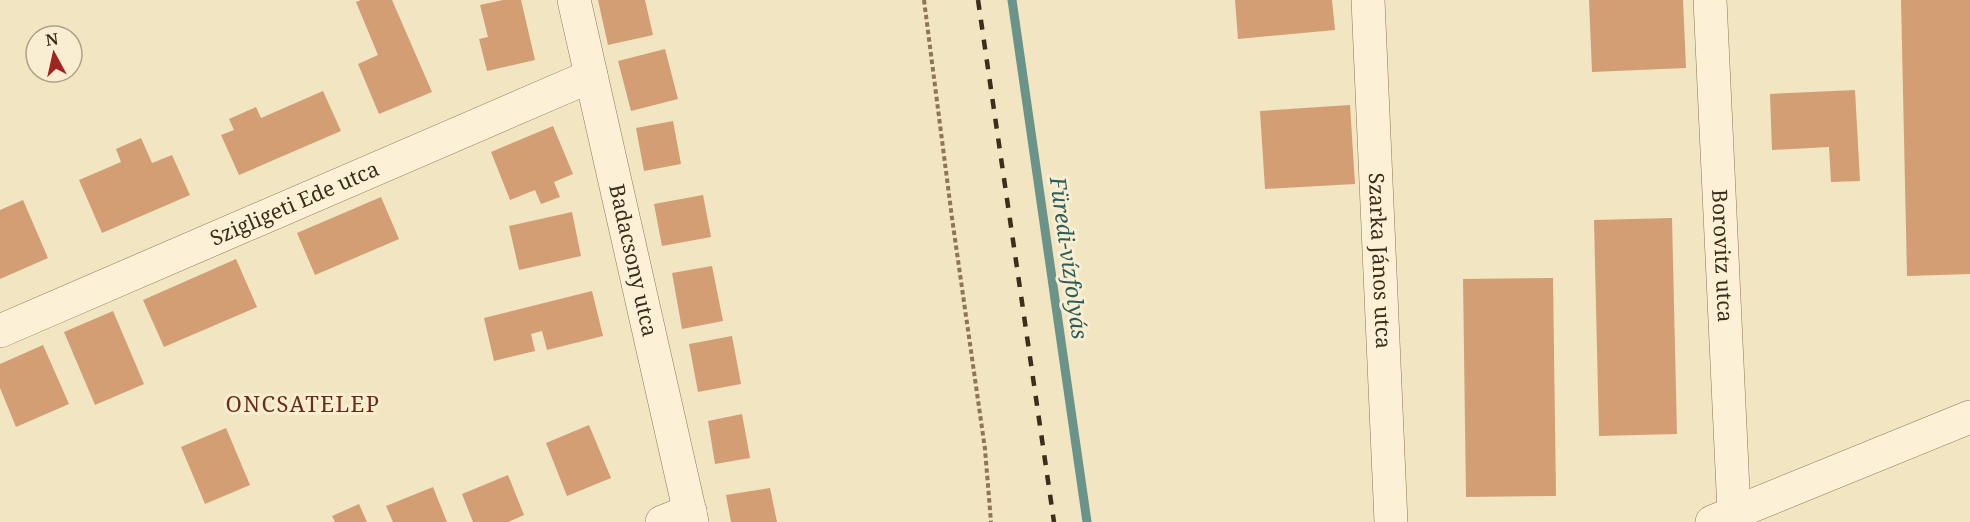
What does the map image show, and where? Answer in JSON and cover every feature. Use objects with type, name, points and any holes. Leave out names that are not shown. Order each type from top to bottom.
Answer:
[{"type":"street","name":"Badacsony utca","points":[[574,0],[681,518]]},
{"type":"street","name":"Szarka János utca","points":[[1368,0],[1391,522]]},
{"type":"street","name":"Borovitz utca","points":[[1710,0],[1723,517],[1970,417]]},
{"type":"street","name":"Szigligeti Ede utca","points":[[0,331],[591,76]]},
{"type":"path","points":[[924,0],[985,449],[991,522]]},
{"type":"building","points":[[392,0],[432,92],[379,114],[358,64],[378,55],[356,2]]},
{"type":"building","points":[[503,0],[521,0],[535,60],[487,71],[479,39],[488,37],[480,5]]},
{"type":"building","points":[[598,0],[645,0],[653,35],[608,45]]},
{"type":"building","points":[[1235,0],[1332,0],[1335,30],[1238,39]]},
{"type":"building","points":[[1589,0],[1683,0],[1686,68],[1592,72]]},
{"type":"building","points":[[1901,0],[1970,0],[1970,274],[1907,276]]},
{"type":"building","points":[[665,49],[678,99],[631,111],[618,61]]},
{"type":"building","points":[[1855,90],[1860,181],[1831,182],[1829,147],[1772,150],[1770,94]]},
{"type":"building","points":[[323,91],[341,131],[239,175],[221,135],[234,130],[229,119],[256,107],[261,118]]},
{"type":"building","points":[[1350,105],[1355,184],[1265,189],[1260,111]]},
{"type":"building","points":[[673,121],[681,164],[644,171],[636,128]]},
{"type":"building","points":[[553,126],[573,174],[554,182],[560,197],[541,204],[535,190],[510,200],[491,152]]},
{"type":"building","points":[[141,138],[152,163],[172,155],[190,195],[102,233],[79,180],[121,162],[116,149]]},
{"type":"building","points":[[703,195],[711,237],[662,246],[654,204]]},
{"type":"building","points":[[381,197],[399,239],[315,275],[297,233]]},
{"type":"building","points":[[23,200],[48,258],[0,279],[0,210]]},
{"type":"building","points":[[572,212],[581,256],[519,270],[509,226]]},
{"type":"building","points":[[1672,218],[1677,434],[1599,436],[1594,220]]},
{"type":"building","points":[[236,259],[257,307],[164,347],[143,300]]},
{"type":"building","points":[[712,266],[723,321],[682,329],[672,273]]},
{"type":"building","points":[[1553,278],[1556,496],[1466,497],[1463,279]]},
{"type":"building","points":[[592,291],[603,336],[547,350],[542,331],[531,334],[535,351],[494,361],[484,318]]},
{"type":"building","points":[[113,311],[144,384],[95,405],[64,332]]},
{"type":"building","points":[[732,336],[741,384],[698,392],[689,344]]},
{"type":"building","points":[[43,345],[69,404],[16,427],[0,388],[0,364]]},
{"type":"building","points":[[742,414],[750,458],[715,464],[708,421]]},
{"type":"building","points":[[589,425],[611,478],[567,496],[546,443]]},
{"type":"building","points":[[226,428],[250,485],[205,504],[181,447]]},
{"type":"building","points":[[508,475],[524,515],[508,522],[473,522],[462,494]]},
{"type":"building","points":[[433,487],[447,522],[393,522],[386,506]]},
{"type":"building","points":[[770,488],[777,522],[731,522],[726,495]]},
{"type":"building","points":[[359,504],[367,522],[335,522],[332,516]]},
{"type":"waterway","name":"Füredi-vízfolyás","points":[[1012,0],[1087,522]]},
{"type":"railway","points":[[978,0],[1054,522]]},
{"type":"district","name":"ONCSATELEP","points":[[303,404]]}]
